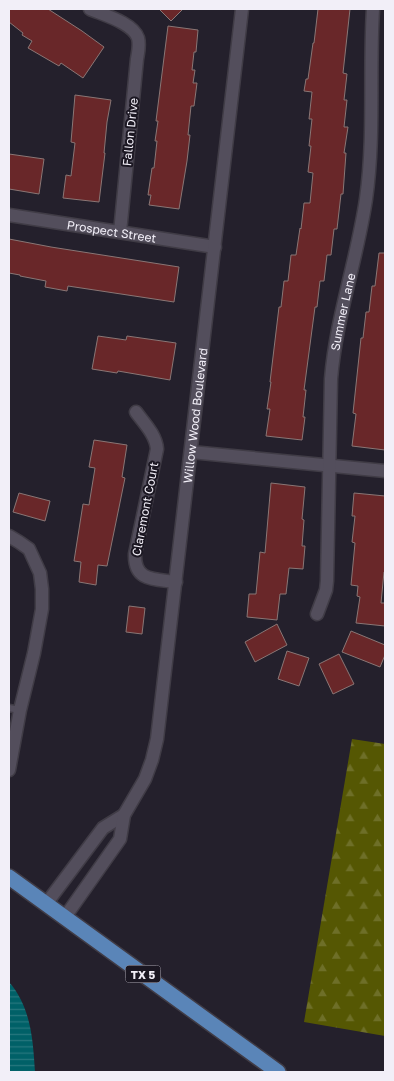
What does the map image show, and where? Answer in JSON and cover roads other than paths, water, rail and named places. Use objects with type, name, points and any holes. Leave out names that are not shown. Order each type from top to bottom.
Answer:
[{"type":"main road","name":"TX 5","points":[[9,877],[278,1072]]},
{"type":"street","name":"Fallon Drive","points":[[90,9],[128,26],[138,39],[120,232]]},
{"type":"street","name":"Willow Wood Boulevard","points":[[64,917],[120,839],[124,816],[145,779],[157,739],[242,9]]},
{"type":"street","name":"Summer Lane","points":[[317,614],[327,582],[331,379],[334,348],[362,226],[369,173],[373,9]]},
{"type":"street","name":"Prospect Street","points":[[9,215],[215,247]]},
{"type":"street","name":"Claremont Court","points":[[136,412],[153,436],[157,449],[135,554],[136,568],[147,578],[176,582]]},
{"type":"street","points":[[191,452],[385,471]]},
{"type":"street","points":[[9,536],[29,549],[40,574],[42,589],[42,608],[34,653],[14,709],[9,770]]},
{"type":"street","name":"Willow Wood Boulevard","points":[[46,904],[103,828],[124,816]]},
{"type":"water","points":[[9,982],[22,1002],[30,1024],[35,1072],[9,1072]]}]
